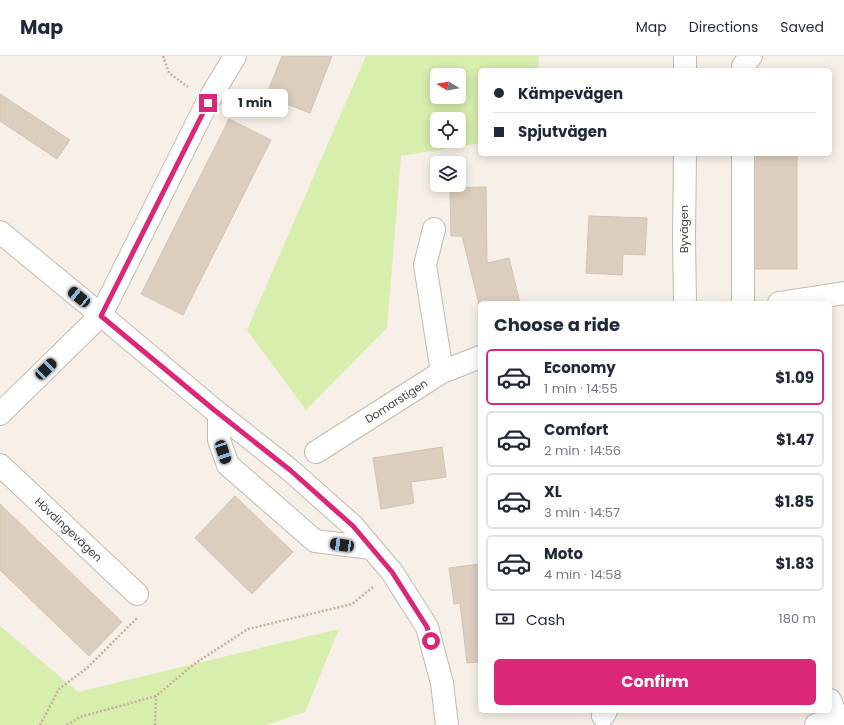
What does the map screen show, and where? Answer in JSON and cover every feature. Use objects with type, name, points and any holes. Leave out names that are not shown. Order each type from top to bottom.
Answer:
[{"type":"street","points":[[0,414],[101,316],[208,103],[235,56]]},
{"type":"street","points":[[685,56],[685,68]]},
{"type":"street","points":[[744,68],[750,56]]},
{"type":"street","name":"Byvägen","points":[[685,156],[685,301]]},
{"type":"street","points":[[743,156],[743,301]]},
{"type":"street","points":[[434,229],[425,265],[442,372]]},
{"type":"street","points":[[0,232],[219,414],[290,470],[353,526],[392,572],[427,627],[442,683],[447,725]]},
{"type":"street","points":[[792,301],[844,293]]},
{"type":"street","name":"Domarstigen","points":[[316,452],[442,372],[478,358]]},
{"type":"street","points":[[219,414],[219,440],[228,465],[315,541],[371,548]]},
{"type":"street","name":"Hövdingevägen","points":[[0,465],[137,594]]},
{"type":"street","points":[[816,725],[835,714]]},
{"type":"path","points":[[163,56],[170,73],[208,103]]},
{"type":"path","points":[[67,725],[80,717],[156,696],[194,664],[248,629],[352,604],[392,572]]},
{"type":"path","points":[[40,725],[59,689],[87,668],[138,617],[137,594]]},
{"type":"path","points":[[155,725],[156,696]]},
{"type":"green space","points":[[366,56],[539,56],[538,68],[478,68],[478,143],[466,145],[466,112],[430,112],[430,148],[450,148],[401,156],[387,328],[306,410],[247,330]]},
{"type":"green space","points":[[0,626],[78,692],[339,629],[305,712],[266,725],[0,725]]},
{"type":"building","points":[[282,56],[332,56],[310,113],[266,96]]},
{"type":"building","points":[[0,94],[70,140],[57,159],[0,121]]},
{"type":"building","points":[[229,119],[271,140],[183,315],[141,294]]},
{"type":"building","points":[[756,156],[797,156],[797,269],[756,269]]},
{"type":"building","points":[[486,187],[487,263],[509,258],[520,301],[478,301],[462,236],[451,236],[450,192],[466,192],[466,188]]},
{"type":"building","points":[[589,216],[647,218],[645,255],[623,254],[622,275],[586,273]]},
{"type":"building","points":[[442,447],[446,477],[411,482],[414,503],[381,509],[373,458]]},
{"type":"building","points":[[235,496],[293,552],[252,594],[195,538]]},
{"type":"building","points":[[0,504],[122,622],[89,656],[0,570]]},
{"type":"building","points":[[478,564],[478,662],[467,663],[460,603],[454,604],[449,568]]},
{"type":"route","points":[[208,103],[101,316],[213,409],[290,470],[353,526],[392,572],[427,627],[431,641]]}]
